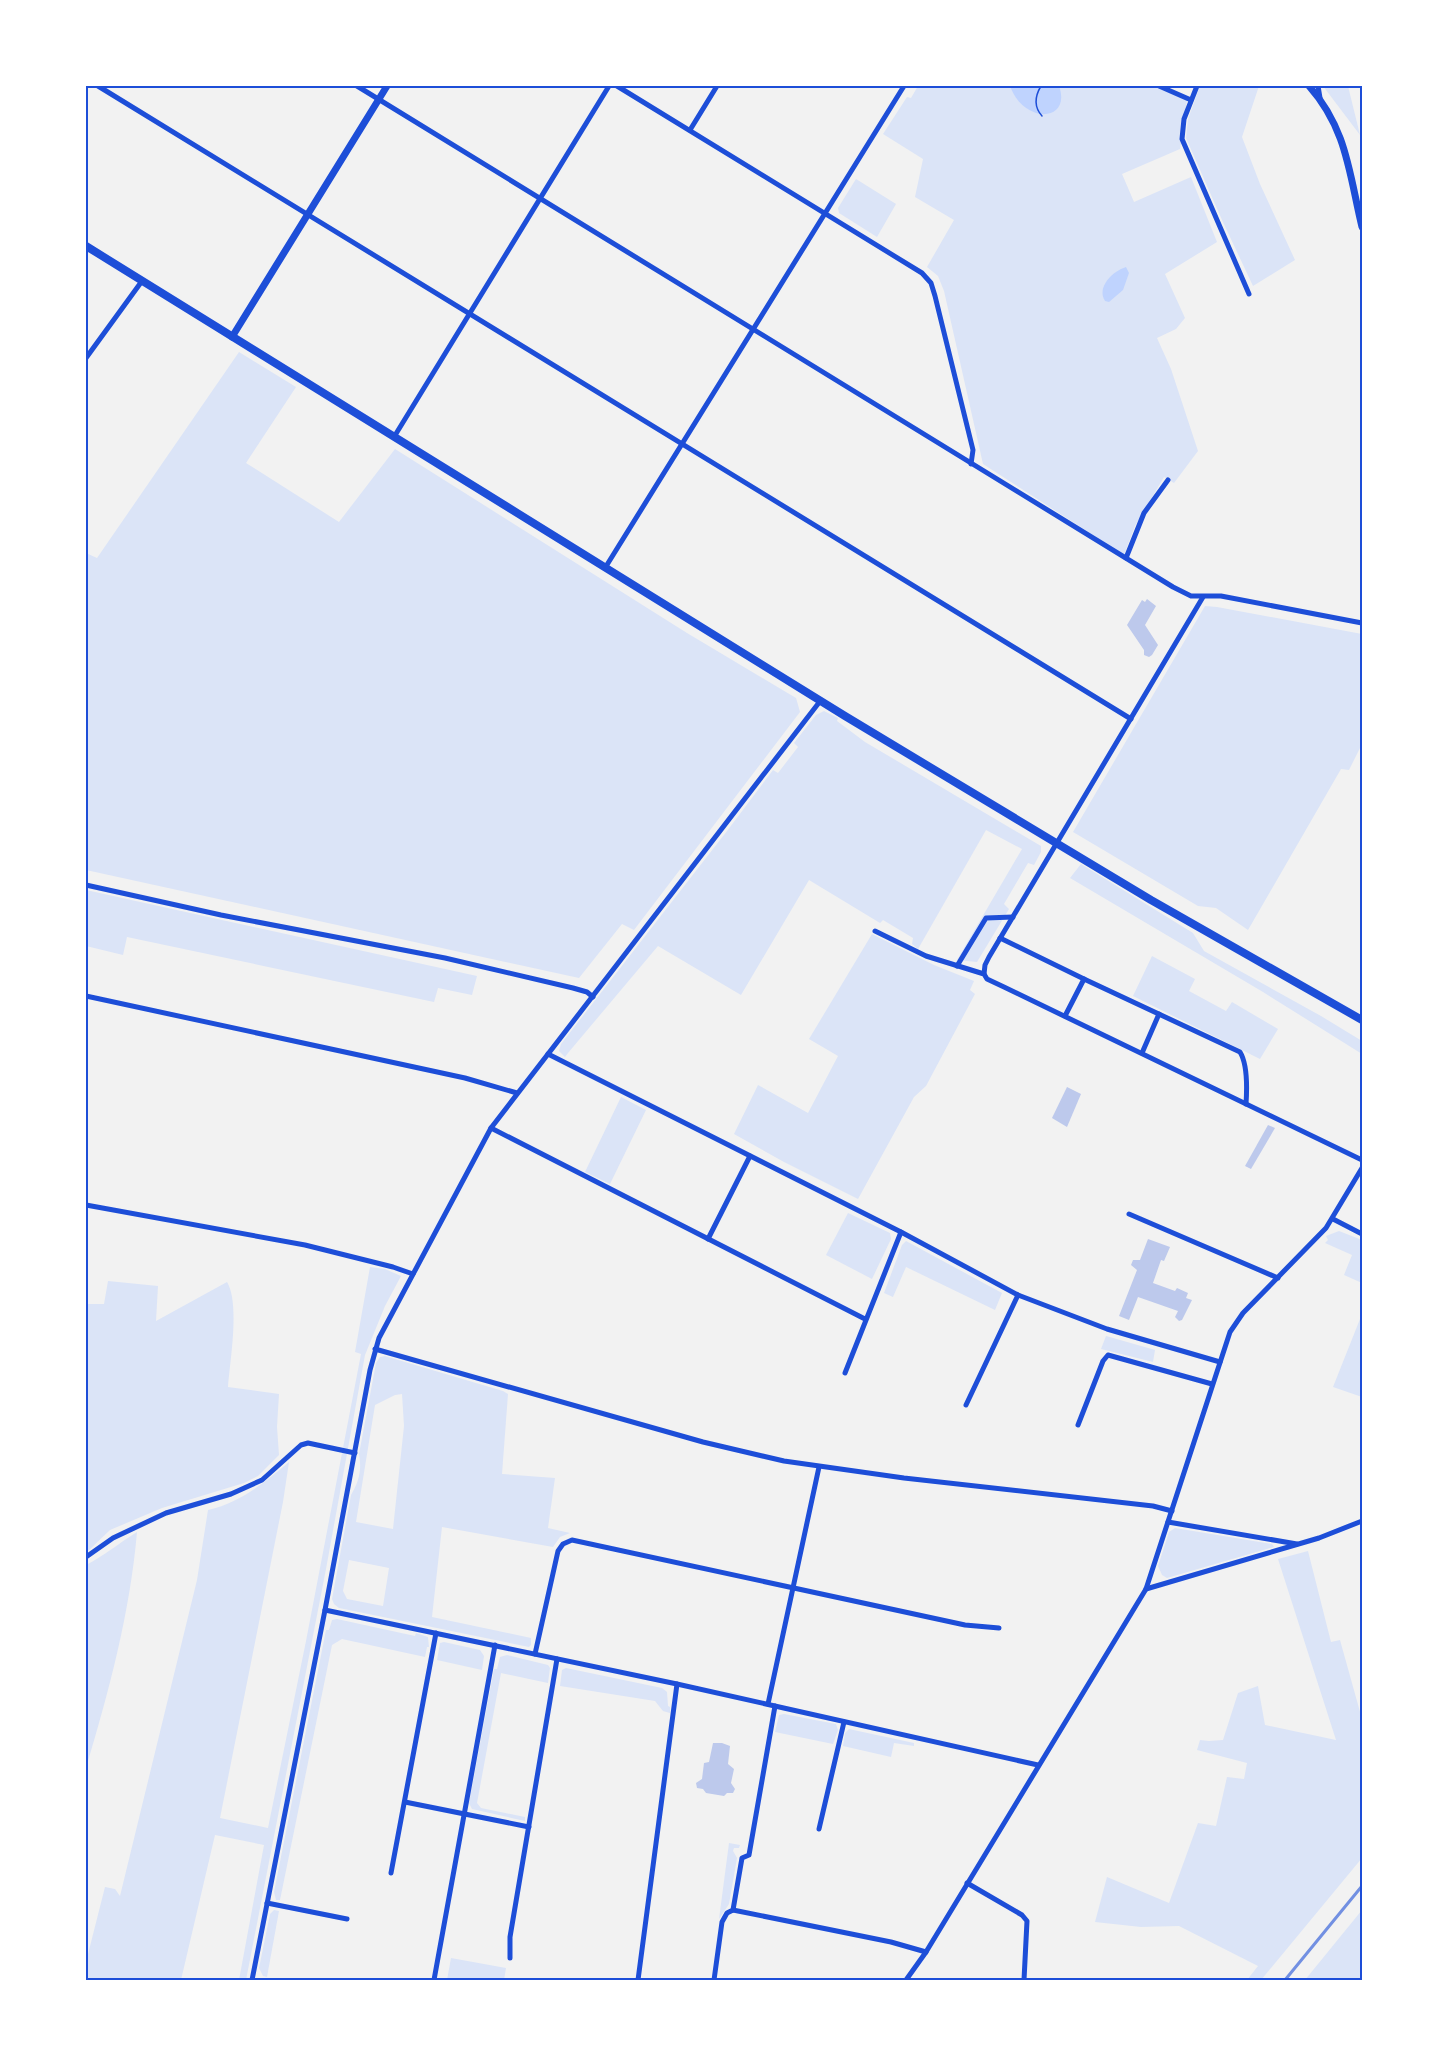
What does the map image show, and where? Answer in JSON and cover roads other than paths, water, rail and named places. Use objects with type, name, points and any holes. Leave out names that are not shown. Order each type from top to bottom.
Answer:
[{"type":"main road","points":[[86,246],[605,568],[1160,906],[1362,1020]]},
{"type":"street","points":[[98,86],[1131,720]]},
{"type":"street","points":[[357,86],[1173,587],[1191,596],[1221,596],[1362,623]]},
{"type":"street","points":[[232,337],[387,86]]},
{"type":"street","points":[[394,437],[609,86]]},
{"type":"street","points":[[617,86],[922,273],[928,279],[935,296],[974,450],[971,464]]},
{"type":"street","points":[[690,130],[717,86]]},
{"type":"street","points":[[605,568],[904,86]]},
{"type":"street","points":[[1159,86],[1191,100]]},
{"type":"street","points":[[1197,86],[1184,119],[1182,139],[1249,294]]},
{"type":"street","points":[[1309,86],[1320,98],[1341,137],[1362,227]]},
{"type":"street","points":[[1318,86],[1320,98]]},
{"type":"street","points":[[86,358],[142,281]]},
{"type":"street","points":[[1125,558],[1144,513],[1167,480]]},
{"type":"street","points":[[1203,597],[1000,938],[985,965],[984,974],[987,979],[1362,1160]]},
{"type":"street","points":[[254,1980],[375,1349],[491,1128],[822,700]]},
{"type":"street","points":[[86,885],[445,958],[573,988],[587,992],[593,997]]},
{"type":"street","points":[[957,966],[986,918],[1013,917]]},
{"type":"street","points":[[875,931],[926,956],[984,974]]},
{"type":"street","points":[[1000,938],[1242,1054],[1247,1089],[1246,1104]]},
{"type":"street","points":[[1065,1016],[1084,979]]},
{"type":"street","points":[[86,996],[465,1078],[517,1094]]},
{"type":"street","points":[[1142,1053],[1159,1014]]},
{"type":"street","points":[[548,1054],[901,1232],[1018,1295],[1107,1329],[1220,1362]]},
{"type":"street","points":[[491,1128],[865,1319]]},
{"type":"street","points":[[708,1239],[750,1156]]},
{"type":"street","points":[[906,1980],[926,1952],[1146,1589],[1230,1332],[1237,1320],[1334,1218],[1362,1168]]},
{"type":"street","points":[[86,1205],[305,1245],[413,1274]]},
{"type":"street","points":[[1129,1214],[1278,1278]]},
{"type":"street","points":[[1334,1218],[1362,1234]]},
{"type":"street","points":[[845,1372],[901,1232]]},
{"type":"street","points":[[966,1404],[1018,1295]]},
{"type":"street","points":[[375,1349],[703,1443],[762,1457],[819,1467],[1172,1510]]},
{"type":"street","points":[[1078,1425],[1103,1361],[1108,1355],[1212,1384]]},
{"type":"street","points":[[86,1557],[113,1538],[166,1513],[231,1494],[262,1480],[302,1445],[308,1443],[355,1453]]},
{"type":"street","points":[[768,1704],[819,1467]]},
{"type":"street","points":[[1146,1589],[1299,1545],[1362,1521]]},
{"type":"street","points":[[1168,1522],[1299,1545]]},
{"type":"street","points":[[535,1654],[558,1551],[563,1544],[572,1540],[965,1625],[999,1628]]},
{"type":"street","points":[[326,1610],[677,1684],[1038,1765]]},
{"type":"street","points":[[391,1873],[436,1633]]},
{"type":"street","points":[[434,1980],[495,1646]]},
{"type":"street","points":[[510,1958],[510,1937],[557,1659]]},
{"type":"street","points":[[638,1980],[677,1684]]},
{"type":"street","points":[[733,1910],[742,1858],[749,1855],[775,1706]]},
{"type":"street","points":[[819,1829],[844,1722]]},
{"type":"street","points":[[405,1802],[530,1827]]},
{"type":"street","points":[[968,1883],[1022,1915],[1027,1921],[1024,1980]]},
{"type":"street","points":[[267,1903],[347,1919]]},
{"type":"street","points":[[714,1980],[722,1922],[727,1913],[733,1910],[891,1942],[926,1952]]},
{"type":"water","points":[[1010,86],[1059,86],[1061,98],[1059,107],[1045,114],[1035,113],[1025,108]]},
{"type":"water","points":[[1126,267],[1129,273],[1123,290],[1109,302],[1105,301],[1103,290],[1107,280]]},
{"type":"railway","points":[[1285,1980],[1362,1886]]}]
